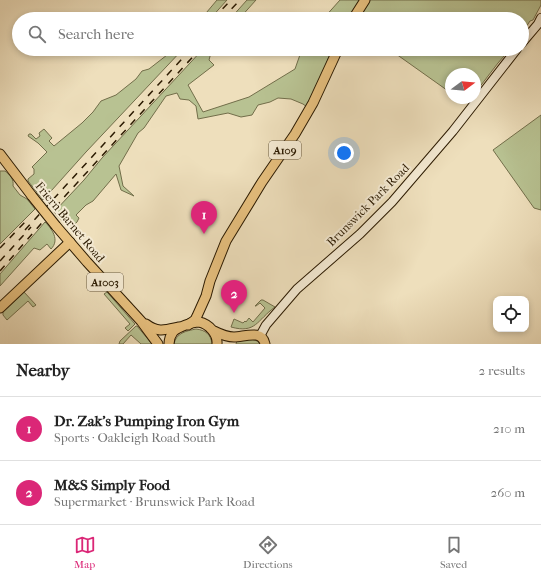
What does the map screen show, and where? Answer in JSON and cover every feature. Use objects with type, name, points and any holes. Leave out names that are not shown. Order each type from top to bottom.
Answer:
[{"type":"main road","points":[[357,12],[365,0]]},
{"type":"main road","name":"A109","points":[[212,329],[206,324],[204,315],[206,296],[210,281],[226,241],[306,116],[323,84],[335,56]]},
{"type":"main road","name":"Friern Barnet Road","points":[[0,154],[56,226],[141,321],[158,344]]},
{"type":"main road","points":[[0,308],[70,242]]},
{"type":"main road","name":"A109","points":[[184,326],[195,320],[206,296]]},
{"type":"main road","name":"Friern Barnet Road","points":[[141,321],[152,329],[158,331],[184,326]]},
{"type":"main road","name":"A1003","points":[[184,326],[200,322],[212,329]]},
{"type":"main road","points":[[169,344],[171,335],[184,326]]},
{"type":"main road","points":[[212,329],[217,336],[217,344]]},
{"type":"main road","name":"Brunswick Park Road","points":[[212,329],[218,333],[234,337],[252,335],[262,340]]},
{"type":"street","points":[[529,35],[541,18]]},
{"type":"street","name":"Brunswick Park Road","points":[[262,340],[266,325],[297,289],[360,234],[392,202],[453,131],[512,56]]},
{"type":"green space","points":[[217,0],[227,0],[216,12],[207,12]]},
{"type":"green space","points":[[247,0],[256,0],[245,12],[236,12]]},
{"type":"green space","points":[[340,0],[361,0],[353,12],[329,12]]},
{"type":"green space","points":[[369,0],[541,0],[541,5],[533,20],[529,22],[529,12],[361,12]]},
{"type":"green space","points":[[166,56],[176,56],[43,200],[28,179],[34,174],[34,169],[32,167],[47,152],[28,136],[29,134],[36,139],[40,136],[39,133],[44,129],[52,138],[49,141],[54,146],[82,123],[101,101],[116,95],[136,79],[142,71],[149,69]]},
{"type":"green space","points":[[197,56],[210,56],[209,60],[214,65],[188,85],[203,112],[249,97],[295,69],[300,56],[330,56],[314,97],[307,107],[291,99],[278,98],[258,105],[252,115],[241,117],[228,113],[198,119],[196,106],[189,100],[180,99],[177,93],[166,96],[144,128],[138,133],[119,166],[123,186],[134,196],[121,190],[116,174],[93,201],[86,205],[76,215],[79,218],[70,229],[54,212]]},
{"type":"green space","points":[[399,56],[504,56],[481,85],[481,68],[445,68],[445,89]]},
{"type":"green space","points":[[541,115],[541,210],[534,208],[493,150]]},
{"type":"green space","points":[[0,171],[5,171],[10,176],[13,181],[13,186],[35,209],[0,244]]},
{"type":"green space","points":[[45,222],[54,235],[54,246],[51,249],[47,244],[40,250],[34,248],[0,286],[0,274]]},
{"type":"green space","points":[[24,292],[36,305],[33,307],[28,301],[7,320],[3,315],[3,312]]},
{"type":"green space","points":[[107,292],[135,324],[128,331],[125,328],[130,324],[104,294]]},
{"type":"green space","points":[[261,300],[275,307],[251,327],[239,329],[231,327],[234,319],[243,323],[249,318],[253,322],[265,308],[260,303],[255,306]]},
{"type":"green space","points":[[136,326],[152,344],[141,344],[131,335],[123,344],[119,344],[120,341]]},
{"type":"green space","points":[[196,329],[207,333],[212,344],[174,344],[179,335]]},
{"type":"green space","points":[[251,339],[260,344],[236,344],[237,341]]},
{"type":"railway","points":[[220,12],[231,0]]},
{"type":"railway","points":[[229,12],[240,0]]},
{"type":"railway","points":[[25,230],[185,56]]},
{"type":"railway","points":[[0,271],[66,195],[194,56]]},
{"type":"railway","points":[[0,248],[26,221]]},
{"type":"railway","points":[[0,261],[31,227]]},
{"type":"place","name":"Dr. Zak's Pumping Iron Gym","points":[[204,234]]},
{"type":"place","name":"M&S Simply Food","points":[[234,313]]}]
